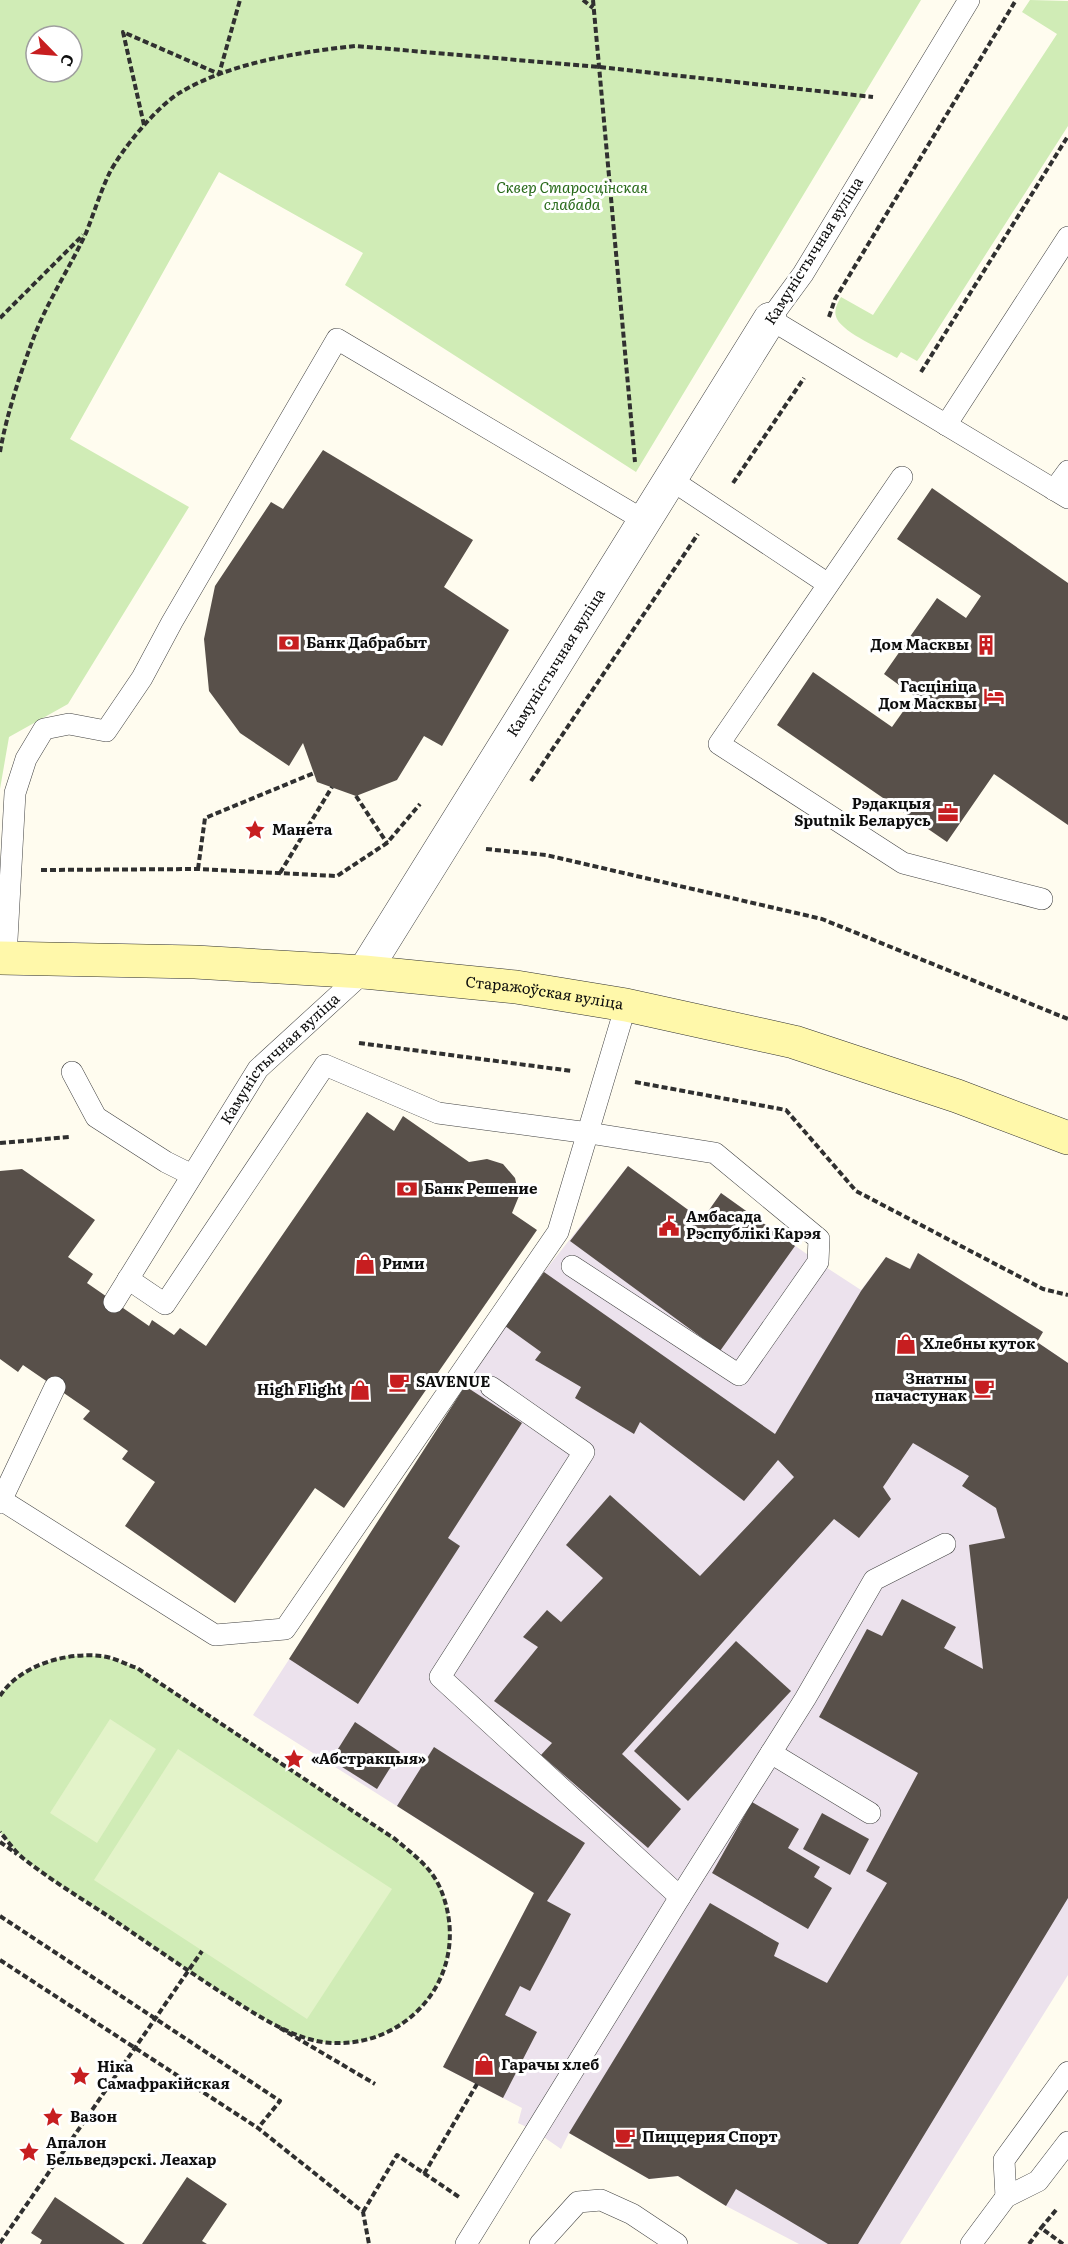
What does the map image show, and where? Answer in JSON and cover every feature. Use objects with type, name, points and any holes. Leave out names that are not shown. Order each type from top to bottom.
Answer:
[{"type":"main road","name":"Старажоўская вуліца","points":[[3,958],[195,962],[364,972],[516,987],[626,1005],[794,1042],[957,1096],[1068,1138]]},
{"type":"street","name":"Камуністычная вуліца","points":[[364,972],[770,319]]},
{"type":"lane","name":"Камуністычная вуліца","points":[[770,319],[803,274],[969,0]]},
{"type":"lane","points":[[946,424],[1068,237]]},
{"type":"lane","points":[[770,319],[1061,494],[1068,471]]},
{"type":"lane","points":[[3,958],[15,793],[26,759],[44,729],[69,724],[105,730],[142,678],[172,622],[337,339],[645,521]]},
{"type":"lane","points":[[902,477],[719,744],[903,863],[1042,899]]},
{"type":"lane","points":[[670,479],[828,584]]},
{"type":"lane","name":"Камуністычная вуліца","points":[[114,1302],[258,1069],[364,972]]},
{"type":"lane","points":[[55,1387],[1,1501],[215,1635],[285,1629],[558,1232],[626,1005]]},
{"type":"lane","points":[[128,1279],[165,1304],[325,1065],[438,1113],[589,1133],[715,1154],[819,1239],[818,1262],[739,1375],[572,1266]]},
{"type":"lane","points":[[72,1072],[96,1117],[166,1162],[192,1175]]},
{"type":"lane","points":[[491,1387],[584,1452],[440,1677],[680,1896]]},
{"type":"lane","points":[[466,2244],[680,1896],[771,1753],[874,1580],[945,1544]]},
{"type":"lane","points":[[771,1753],[870,1813]]},
{"type":"lane","points":[[1006,2197],[1004,2160],[1068,2072]]},
{"type":"lane","points":[[975,2243],[1006,2197],[1038,2181],[1068,2142]]},
{"type":"lane","points":[[540,2244],[578,2202],[601,2200],[632,2214],[677,2244]]},
{"type":"path","points":[[219,74],[240,0]]},
{"type":"path","points":[[583,0],[593,8]]},
{"type":"path","points":[[593,0],[636,472],[615,503]]},
{"type":"path","points":[[531,782],[823,350],[834,329],[828,318],[835,299],[1016,0]]},
{"type":"path","points":[[144,126],[123,32],[219,74]]},
{"type":"path","points":[[0,452],[3,432],[35,334],[86,232],[110,172],[160,107],[180,92],[219,74],[297,54],[355,46],[413,49],[599,67],[906,101]]},
{"type":"path","points":[[916,379],[1068,136]]},
{"type":"path","points":[[0,318],[86,232]]},
{"type":"path","points":[[198,869],[205,818],[314,773]]},
{"type":"path","points":[[280,873],[332,787]]},
{"type":"path","points":[[356,796],[387,843]]},
{"type":"path","points":[[11,870],[198,869],[337,876],[387,843],[424,800]]},
{"type":"path","points":[[492,840],[485,849],[546,855],[822,919],[1068,1019]]},
{"type":"path","points":[[351,1046],[361,1042],[499,1060],[604,1076],[786,1110],[856,1191],[1043,1289],[1068,1295]]},
{"type":"path","points":[[0,1696],[4,1690],[32,1668],[66,1656],[102,1656],[137,1668],[395,1839],[423,1862],[437,1881],[446,1904],[450,1925],[450,1946],[441,1979],[424,2006],[392,2031],[374,2039],[355,2043],[332,2044],[309,2039],[264,2019]]},
{"type":"path","points":[[0,1832],[23,1858]]},
{"type":"path","points":[[0,1842],[188,1971],[375,2084]]},
{"type":"path","points":[[0,1916],[279,2101],[258,2128]]},
{"type":"path","points":[[0,2243],[136,2050],[202,1951]]},
{"type":"path","points":[[0,1960],[258,2128],[363,2211],[369,2244]]},
{"type":"path","points":[[424,2174],[477,2084]]},
{"type":"path","points":[[363,2211],[397,2155],[486,2214]]},
{"type":"path","points":[[1029,2244],[1061,2203]]},
{"type":"path","points":[[1041,2228],[1063,2244]]},
{"type":"shaded area","points":[[628,1166],[702,1220],[721,1193],[861,1290],[886,1257],[909,1269],[918,1253],[1043,1332],[1037,1342],[1068,1363],[1068,1975],[900,2244],[799,2244],[726,2206],[678,2176],[649,2179],[569,2133],[561,2149],[535,2131],[518,2123],[522,2108],[443,2067],[534,1893],[253,1715],[505,1326],[544,1272]]},
{"type":"green space","name":"Сквер Старосцінская слабада","points":[[0,0],[921,0],[636,472],[345,285],[363,253],[219,172],[70,439],[189,507],[68,704],[9,737],[0,789]]},
{"type":"green space","points":[[1030,0],[1068,1],[1068,126],[920,357],[917,361],[901,352],[897,358],[847,330],[837,319],[835,310],[841,297],[873,315],[1057,34],[1022,12]]},
{"type":"green space","points":[[66,1656],[102,1656],[137,1668],[395,1839],[423,1863],[436,1880],[444,1897],[450,1940],[446,1965],[436,1987],[422,2006],[404,2022],[383,2034],[359,2041],[333,2043],[303,2037],[273,2024],[219,1991],[57,1883],[21,1856],[0,1832],[0,1696],[21,1675]]},
{"type":"green space","points":[[110,1719],[156,1749],[97,1843],[50,1813]]},
{"type":"green space","points":[[178,1749],[392,1889],[307,2019],[94,1880]]},
{"type":"building","points":[[323,450],[473,540],[444,587],[509,630],[442,746],[424,736],[397,780],[356,796],[317,782],[303,743],[289,766],[240,733],[209,691],[204,639],[215,586],[271,502],[283,509]]},
{"type":"building","name":"Дом Масквы","points":[[932,488],[1068,583],[1068,825],[994,774],[947,842],[777,725],[813,672],[892,727],[914,696],[884,674],[937,598],[966,618],[981,596],[897,539]]},
{"type":"building","points":[[367,1112],[394,1131],[403,1116],[469,1162],[487,1159],[503,1164],[515,1178],[519,1196],[512,1213],[537,1230],[344,1508],[315,1488],[235,1603],[125,1526],[155,1482],[122,1459],[128,1451],[83,1419],[90,1411],[23,1365],[18,1372],[0,1359],[0,1171],[22,1169],[95,1220],[68,1257],[93,1274],[87,1283],[149,1326],[152,1320],[174,1335],[180,1328],[206,1346]]},
{"type":"building","points":[[628,1166],[702,1220],[721,1193],[795,1246],[720,1351],[570,1241]]},
{"type":"building","points":[[918,1253],[1043,1332],[1037,1342],[1068,1363],[1068,1898],[858,2244],[828,2244],[736,2189],[726,2206],[678,2176],[649,2179],[569,2133],[710,1903],[779,1943],[774,1956],[827,1983],[887,1883],[866,1871],[918,1773],[819,1717],[867,1629],[882,1636],[902,1599],[956,1627],[944,1648],[983,1669],[969,1545],[1005,1538],[996,1508],[962,1486],[969,1476],[913,1443],[883,1487],[891,1499],[859,1538],[834,1519],[622,1754],[681,1809],[648,1848],[541,1755],[552,1743],[494,1701],[538,1647],[523,1637],[547,1610],[561,1622],[603,1578],[566,1545],[610,1495],[700,1576],[794,1477],[778,1460],[744,1501],[640,1422],[634,1434],[575,1398],[581,1387],[535,1360],[541,1352],[505,1326],[544,1272],[775,1434],[861,1291],[886,1257],[910,1269]]},
{"type":"building","points":[[465,1386],[522,1423],[448,1538],[460,1546],[358,1704],[289,1659]]},
{"type":"building","points":[[736,1641],[791,1691],[688,1801],[634,1751]]},
{"type":"building","points":[[355,1722],[400,1752],[377,1789],[331,1760]]},
{"type":"building","points":[[434,1747],[585,1843],[547,1901],[571,1914],[530,1991],[520,1986],[505,2015],[537,2032],[503,2098],[443,2067],[534,1893],[397,1806]]},
{"type":"building","points":[[752,1802],[799,1829],[788,1848],[820,1867],[814,1877],[832,1888],[808,1929],[712,1873]]},
{"type":"building","points":[[822,1813],[869,1839],[850,1875],[803,1849]]},
{"type":"building","points":[[187,2177],[227,2204],[202,2241],[207,2244],[142,2244]]},
{"type":"building","points":[[55,2197],[125,2244],[40,2244],[42,2240],[31,2233]]},
{"type":"place","name":"Банк Дабрабыт","points":[[289,643]]},
{"type":"place","name":"Дом Масквы","points":[[986,645]]},
{"type":"place","name":"Гасцініца Дом Масквы","points":[[994,696]]},
{"type":"place","name":"Рэдакцыя Sputnik Беларусь","points":[[948,813]]},
{"type":"place","name":"Манета","points":[[255,830]]},
{"type":"place","name":"Банк Решение","points":[[407,1189]]},
{"type":"place","name":"Амбасада Рэспублікі Карэя","points":[[669,1226]]},
{"type":"place","name":"Рими","points":[[365,1264]]},
{"type":"place","name":"Хлебны куток","points":[[906,1344]]},
{"type":"place","name":"SAVENUE","points":[[399,1382]]},
{"type":"place","name":"Знатны пачастунак","points":[[984,1388]]},
{"type":"place","name":"High Flight","points":[[360,1390]]},
{"type":"place","name":"«Абстракцыя»","points":[[294,1759]]},
{"type":"place","name":"Гарачы хлеб","points":[[484,2065]]},
{"type":"place","name":"Ніка Самафракійская","points":[[80,2076]]},
{"type":"place","name":"Вазон","points":[[53,2117]]},
{"type":"place","name":"Пиццерия Спорт","points":[[625,2137]]},
{"type":"place","name":"Апалон Бельведэрскі. Леахар","points":[[29,2152]]}]
